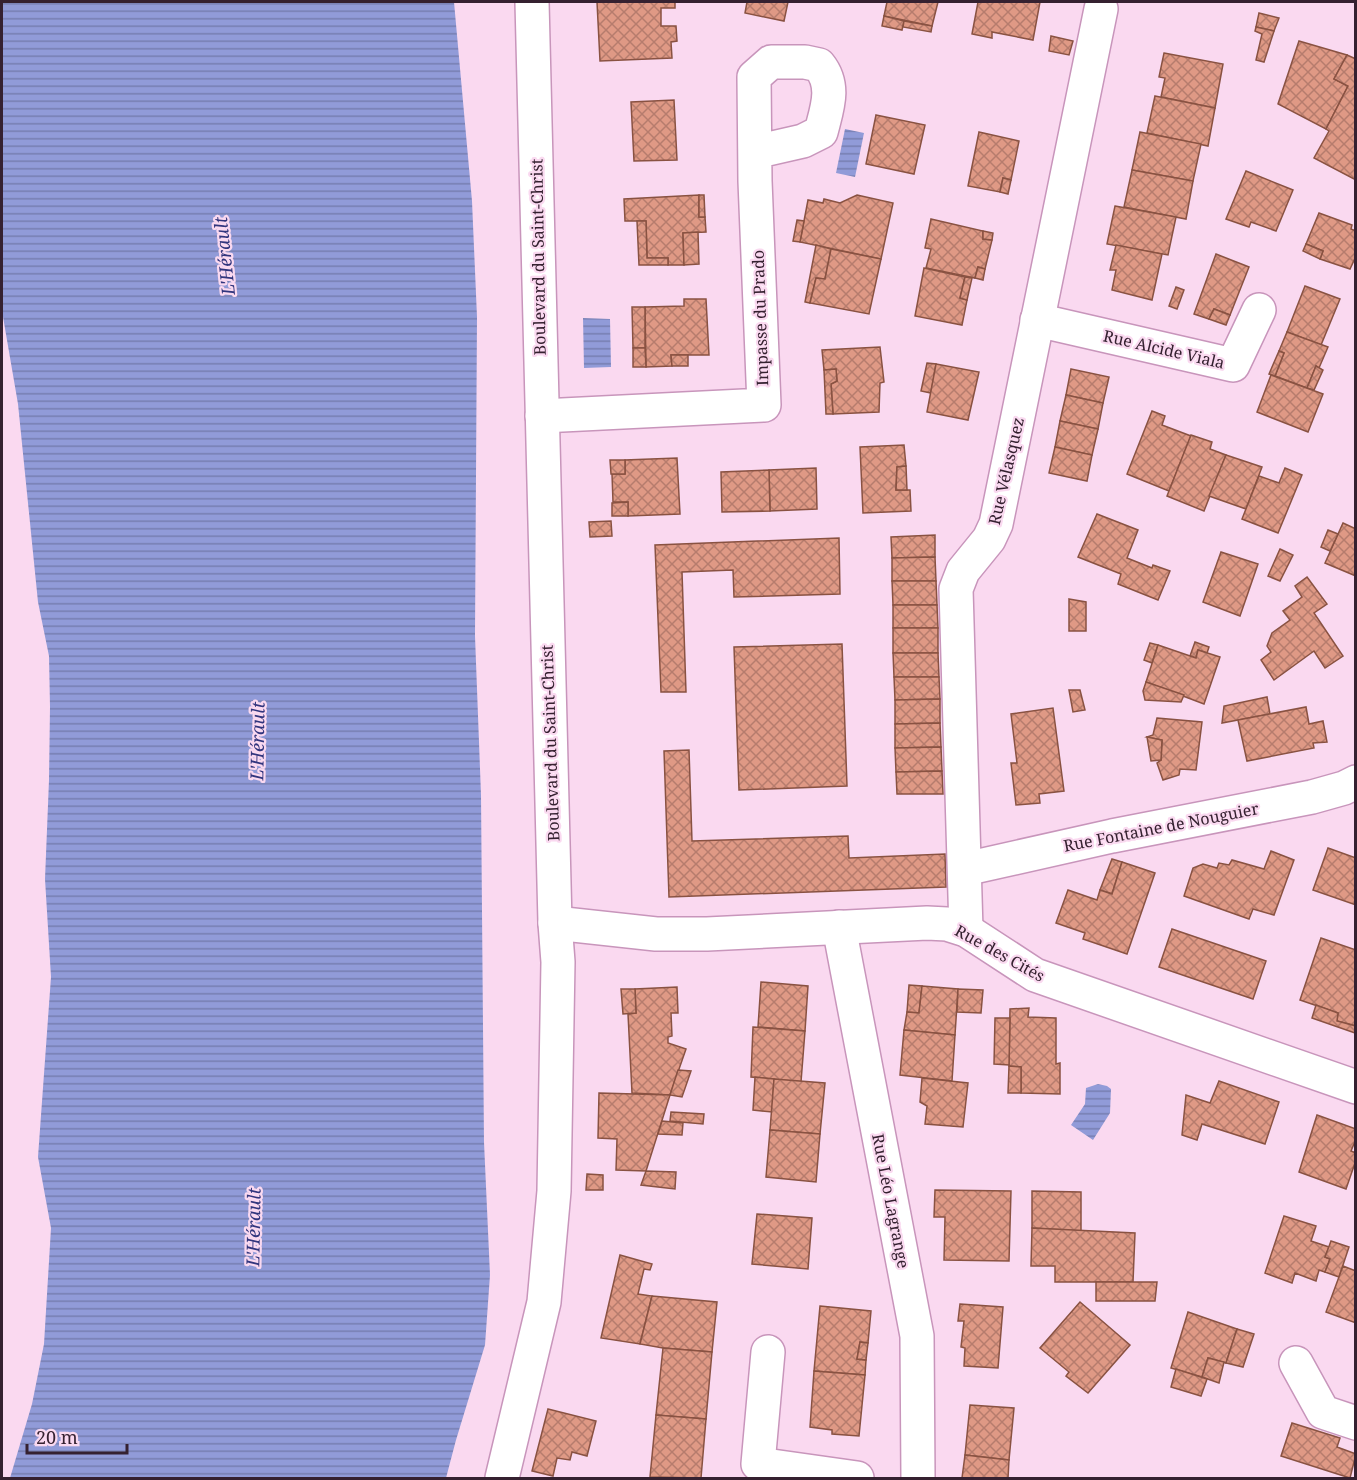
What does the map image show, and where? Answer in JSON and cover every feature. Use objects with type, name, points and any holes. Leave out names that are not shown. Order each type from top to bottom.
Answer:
[{"type":"street","name":"Boulevard du Saint-Christ","points":[[502,1479],[544,1302],[554,1191],[558,1072],[558,962],[555,923],[532,2]]},
{"type":"street","name":"Rue Vélasquez","points":[[966,930],[956,589],[963,571],[989,539],[996,524],[1101,9]]},
{"type":"street","name":"Impasse du Prado","points":[[542,416],[764,405],[755,152]]},
{"type":"street","name":"Rue Alcide Viala","points":[[1037,320],[1233,365],[1259,310]]},
{"type":"street","name":"Rue Fontaine de Nouguier","points":[[965,869],[1112,836],[1312,797],[1344,788],[1356,782]]},
{"type":"street","name":"Rue des Cités","points":[[555,923],[676,934],[927,922],[947,924],[966,930],[1035,975],[1356,1087]]},
{"type":"street","name":"Rue Léo Lagrange","points":[[839,927],[917,1336],[918,1479]]},
{"type":"street","points":[[768,1352],[758,1464],[858,1479]]},
{"type":"street","points":[[1296,1363],[1323,1412],[1356,1423]]},
{"type":"water","name":"L'Hérault","points":[[2,2],[454,2],[472,201],[477,317],[475,636],[481,795],[484,1142],[490,1275],[485,1345],[446,1478],[10,1478],[32,1404],[44,1344],[51,1228],[38,1157],[51,977],[45,879],[50,707],[49,656],[38,602],[18,404],[2,311]]},
{"type":"water","points":[[845,129],[864,133],[855,177],[836,173]]},
{"type":"water","points":[[583,318],[610,319],[611,367],[584,368]]},
{"type":"water","points":[[1098,1084],[1111,1089],[1110,1113],[1093,1140],[1071,1125],[1085,1104],[1086,1088]]},
{"type":"building","points":[[597,2],[675,2],[675,8],[661,8],[661,26],[676,26],[677,41],[671,42],[672,58],[600,61]]},
{"type":"building","points":[[747,2],[788,2],[784,21],[745,13]]},
{"type":"building","points":[[887,2],[938,2],[932,26],[884,16]]},
{"type":"building","points":[[978,2],[1040,2],[1033,40],[992,32],[992,38],[972,34]]},
{"type":"building","points":[[1259,13],[1279,18],[1274,31],[1256,27]]},
{"type":"building","points":[[884,16],[904,21],[902,30],[882,26]]},
{"type":"building","points":[[904,21],[932,26],[931,32],[903,27]]},
{"type":"building","points":[[1256,27],[1274,31],[1264,62],[1256,60],[1262,34],[1255,31]]},
{"type":"building","points":[[1051,36],[1073,41],[1069,55],[1049,51]]},
{"type":"building","points":[[1299,41],[1347,55],[1334,79],[1348,86],[1326,129],[1278,104]]},
{"type":"building","points":[[1164,53],[1223,64],[1215,108],[1161,97],[1165,78],[1159,77]]},
{"type":"building","points":[[1347,55],[1356,59],[1356,180],[1314,158],[1329,131],[1326,129],[1348,86],[1334,79]]},
{"type":"building","points":[[1155,96],[1215,108],[1208,146],[1147,133]]},
{"type":"building","points":[[674,100],[677,160],[634,161],[631,102]]},
{"type":"building","points":[[876,115],[925,125],[914,174],[866,164]]},
{"type":"building","points":[[979,132],[1019,141],[1011,180],[1003,178],[1000,192],[968,186]]},
{"type":"building","points":[[1140,132],[1201,144],[1193,181],[1132,170]]},
{"type":"building","points":[[1132,170],[1193,181],[1186,219],[1124,207]]},
{"type":"building","points":[[1246,171],[1293,190],[1276,231],[1251,222],[1249,227],[1226,219]]},
{"type":"building","points":[[1003,178],[1011,180],[1008,194],[1000,192]]},
{"type":"building","points":[[699,195],[699,217],[705,217],[706,232],[683,233],[684,265],[668,265],[668,258],[647,258],[646,221],[625,221],[624,199]]},
{"type":"building","points":[[699,195],[704,195],[705,217],[699,217]]},
{"type":"building","points":[[857,195],[893,203],[881,259],[800,242],[808,200],[823,203],[824,199],[840,203]]},
{"type":"building","points":[[1115,206],[1176,217],[1168,255],[1107,244]]},
{"type":"building","points":[[1319,213],[1352,225],[1351,229],[1356,231],[1356,256],[1350,269],[1320,259],[1323,251],[1306,244]]},
{"type":"building","points":[[931,219],[983,231],[983,239],[992,240],[985,269],[978,267],[975,278],[926,268],[931,249],[925,248]]},
{"type":"building","points":[[797,220],[804,221],[800,242],[793,241]]},
{"type":"building","points":[[637,221],[646,221],[647,258],[668,258],[668,265],[639,265]]},
{"type":"building","points":[[983,231],[993,233],[992,240],[983,239]]},
{"type":"building","points":[[698,232],[699,264],[684,265],[683,233]]},
{"type":"building","points":[[1306,244],[1323,251],[1320,259],[1303,251]]},
{"type":"building","points":[[816,245],[831,249],[825,279],[816,278],[810,303],[805,302]]},
{"type":"building","points":[[1116,245],[1162,254],[1152,300],[1112,290],[1116,270],[1110,270]]},
{"type":"building","points":[[831,249],[881,259],[869,314],[810,303],[816,278],[825,279]]},
{"type":"building","points":[[1216,254],[1249,267],[1230,315],[1214,309],[1209,319],[1194,314]]},
{"type":"building","points":[[978,267],[985,269],[983,280],[975,278]]},
{"type":"building","points":[[924,268],[965,277],[960,298],[967,300],[962,325],[915,316]]},
{"type":"building","points":[[965,277],[972,278],[967,300],[960,298]]},
{"type":"building","points":[[1305,286],[1340,299],[1321,345],[1287,332]]},
{"type":"building","points":[[1176,287],[1184,290],[1177,309],[1169,306]]},
{"type":"building","points":[[684,299],[706,299],[709,355],[671,355],[672,366],[646,367],[645,307],[684,306]]},
{"type":"building","points":[[632,307],[645,307],[645,348],[633,348]]},
{"type":"building","points":[[1214,309],[1230,315],[1226,325],[1209,319]]},
{"type":"building","points":[[1287,332],[1328,347],[1319,368],[1316,366],[1307,388],[1275,376],[1284,353],[1279,351]]},
{"type":"building","points":[[880,347],[884,382],[880,383],[879,412],[833,414],[831,384],[837,381],[836,369],[824,370],[822,350]]},
{"type":"building","points":[[633,348],[645,348],[646,367],[633,367]]},
{"type":"building","points":[[1279,351],[1284,353],[1275,376],[1269,374]]},
{"type":"building","points":[[671,355],[688,355],[688,366],[672,366]]},
{"type":"building","points":[[927,363],[936,364],[931,393],[921,391]]},
{"type":"building","points":[[936,364],[979,372],[968,420],[927,412]]},
{"type":"building","points":[[1316,366],[1323,370],[1314,390],[1307,388]]},
{"type":"building","points":[[836,369],[837,381],[831,384],[833,414],[826,414],[824,370]]},
{"type":"building","points":[[1071,369],[1109,377],[1103,403],[1066,395]]},
{"type":"building","points":[[1271,375],[1323,394],[1308,432],[1257,412]]},
{"type":"building","points":[[1066,395],[1103,403],[1098,429],[1060,421]]},
{"type":"building","points":[[1152,411],[1165,416],[1162,425],[1191,436],[1169,491],[1127,474]]},
{"type":"building","points":[[1060,421],[1098,429],[1092,455],[1055,447]]},
{"type":"building","points":[[1191,435],[1212,442],[1210,449],[1226,455],[1204,511],[1167,496]]},
{"type":"building","points":[[904,445],[906,466],[897,467],[896,490],[910,490],[911,511],[863,513],[860,447]]},
{"type":"building","points":[[1055,447],[1092,455],[1087,481],[1049,473]]},
{"type":"building","points":[[1226,455],[1262,467],[1246,509],[1209,496]]},
{"type":"building","points":[[677,458],[680,514],[628,516],[628,502],[613,502],[612,474],[625,474],[625,460]]},
{"type":"building","points":[[610,460],[625,460],[625,474],[611,474]]},
{"type":"building","points":[[906,466],[907,490],[896,490],[897,467]]},
{"type":"building","points":[[816,468],[817,509],[770,511],[769,470]]},
{"type":"building","points":[[1285,468],[1302,475],[1278,533],[1242,519],[1259,476],[1279,483]]},
{"type":"building","points":[[769,470],[770,511],[722,512],[721,472]]},
{"type":"building","points":[[628,502],[628,516],[612,516],[612,503]]},
{"type":"building","points":[[1097,514],[1138,530],[1127,558],[1152,568],[1153,565],[1170,571],[1158,600],[1118,584],[1121,574],[1078,557]]},
{"type":"building","points":[[611,521],[612,536],[590,537],[589,522]]},
{"type":"building","points":[[1343,523],[1356,529],[1356,576],[1325,563]]},
{"type":"building","points":[[1328,530],[1338,534],[1330,551],[1321,547]]},
{"type":"building","points":[[935,535],[935,557],[892,558],[891,537]]},
{"type":"building","points":[[839,538],[840,594],[734,597],[733,570],[682,572],[686,692],[661,692],[655,545]]},
{"type":"building","points":[[1280,549],[1293,555],[1280,581],[1268,576]]},
{"type":"building","points":[[1221,552],[1258,564],[1240,616],[1203,602]]},
{"type":"building","points":[[935,557],[936,581],[892,581],[892,558]]},
{"type":"building","points":[[1307,577],[1327,604],[1314,613],[1343,656],[1325,668],[1314,651],[1274,680],[1261,660],[1271,652],[1267,646],[1272,633],[1290,620],[1283,611],[1302,597],[1295,586]]},
{"type":"building","points":[[892,581],[936,581],[937,605],[893,605]]},
{"type":"building","points":[[1069,599],[1086,602],[1086,631],[1069,631]]},
{"type":"building","points":[[893,605],[937,605],[938,628],[893,628]]},
{"type":"building","points":[[893,628],[938,628],[938,653],[893,653]]},
{"type":"building","points":[[1195,642],[1209,647],[1207,653],[1198,650],[1196,658],[1190,656]]},
{"type":"building","points":[[1150,643],[1158,645],[1152,663],[1144,660]]},
{"type":"building","points":[[842,644],[847,786],[739,790],[734,647]]},
{"type":"building","points":[[1158,645],[1196,658],[1198,650],[1220,657],[1204,704],[1146,682]]},
{"type":"building","points":[[893,653],[938,653],[939,677],[894,677]]},
{"type":"building","points":[[894,677],[939,677],[940,699],[895,700]]},
{"type":"building","points":[[1146,682],[1184,695],[1181,702],[1145,700],[1143,691]]},
{"type":"building","points":[[1069,690],[1080,690],[1085,710],[1073,712]]},
{"type":"building","points":[[1267,697],[1270,714],[1222,723],[1224,706]]},
{"type":"building","points":[[940,699],[940,723],[895,724],[895,700]]},
{"type":"building","points":[[1306,707],[1309,724],[1323,721],[1327,742],[1313,743],[1314,748],[1247,761],[1238,720]]},
{"type":"building","points":[[1053,708],[1064,791],[1039,794],[1040,803],[1016,805],[1011,763],[1017,763],[1011,714]]},
{"type":"building","points":[[1157,718],[1202,722],[1196,770],[1180,769],[1179,775],[1163,780],[1157,763],[1161,760],[1162,740],[1147,737],[1153,735]]},
{"type":"building","points":[[940,723],[941,747],[895,748],[895,724]]},
{"type":"building","points":[[1147,737],[1162,740],[1161,760],[1151,761]]},
{"type":"building","points":[[941,747],[942,771],[896,772],[895,748]]},
{"type":"building","points":[[689,750],[692,841],[848,836],[849,858],[945,854],[946,887],[669,897],[664,751]]},
{"type":"building","points":[[942,771],[943,794],[897,794],[896,772]]},
{"type":"building","points":[[1328,848],[1356,858],[1356,905],[1313,890]]},
{"type":"building","points":[[1271,851],[1294,860],[1274,915],[1253,909],[1249,919],[1184,896],[1193,868],[1203,864],[1217,868],[1219,863],[1229,865],[1232,860],[1264,869]]},
{"type":"building","points":[[1112,859],[1122,862],[1112,894],[1100,890]]},
{"type":"building","points":[[1122,862],[1155,873],[1127,954],[1083,939],[1085,933],[1056,923],[1068,890],[1097,900],[1100,890],[1112,894]]},
{"type":"building","points":[[1172,929],[1266,961],[1253,999],[1159,967]]},
{"type":"building","points":[[1321,938],[1356,950],[1356,1026],[1337,1021],[1338,1013],[1300,1000]]},
{"type":"building","points":[[761,982],[808,986],[805,1031],[758,1027]]},
{"type":"building","points":[[909,985],[922,986],[919,1013],[907,1012]]},
{"type":"building","points":[[922,986],[958,989],[955,1035],[904,1030],[907,1012],[919,1013]]},
{"type":"building","points":[[677,987],[678,1013],[671,1013],[672,1036],[668,1037],[668,1043],[686,1049],[670,1095],[632,1093],[628,1014],[636,1013],[635,989]]},
{"type":"building","points":[[621,989],[635,989],[636,1013],[623,1014]]},
{"type":"building","points":[[958,989],[983,990],[981,1013],[957,1012]]},
{"type":"building","points":[[1316,1005],[1338,1013],[1337,1021],[1356,1026],[1355,1033],[1312,1018]]},
{"type":"building","points":[[1029,1008],[1028,1017],[1056,1018],[1056,1064],[1060,1063],[1060,1094],[1021,1093],[1021,1067],[1009,1066],[1010,1009]]},
{"type":"building","points":[[995,1018],[1010,1018],[1009,1065],[994,1064]]},
{"type":"building","points":[[753,1027],[805,1031],[801,1082],[751,1077]]},
{"type":"building","points":[[904,1030],[955,1035],[952,1081],[900,1075]]},
{"type":"building","points":[[1009,1066],[1021,1067],[1021,1093],[1008,1093]]},
{"type":"building","points":[[678,1070],[691,1071],[682,1097],[670,1095]]},
{"type":"building","points":[[755,1077],[774,1079],[772,1112],[753,1110]]},
{"type":"building","points":[[922,1078],[968,1083],[963,1127],[925,1124],[927,1106],[920,1102]]},
{"type":"building","points":[[774,1079],[825,1083],[820,1134],[770,1130]]},
{"type":"building","points":[[1219,1081],[1279,1102],[1265,1144],[1202,1124],[1197,1140],[1182,1135],[1186,1095],[1210,1103]]},
{"type":"building","points":[[599,1093],[670,1095],[646,1171],[616,1170],[617,1139],[598,1138]]},
{"type":"building","points":[[671,1112],[704,1114],[703,1124],[670,1121]]},
{"type":"building","points":[[1317,1115],[1356,1129],[1356,1139],[1351,1151],[1356,1153],[1356,1160],[1346,1189],[1299,1172]]},
{"type":"building","points":[[662,1121],[683,1123],[682,1135],[658,1134]]},
{"type":"building","points":[[770,1130],[820,1134],[816,1182],[766,1177]]},
{"type":"building","points":[[646,1171],[676,1172],[675,1189],[641,1185]]},
{"type":"building","points":[[587,1174],[603,1175],[603,1190],[586,1190]]},
{"type":"building","points":[[935,1190],[1011,1191],[1009,1261],[944,1260],[945,1217],[934,1217]]},
{"type":"building","points":[[1032,1191],[1081,1192],[1081,1231],[1032,1228]]},
{"type":"building","points":[[757,1214],[812,1218],[808,1269],[752,1264]]},
{"type":"building","points":[[1284,1216],[1316,1226],[1311,1241],[1329,1247],[1325,1257],[1330,1259],[1325,1272],[1319,1270],[1316,1281],[1295,1273],[1292,1283],[1265,1273]]},
{"type":"building","points":[[1032,1228],[1135,1233],[1133,1282],[1055,1282],[1055,1266],[1031,1266]]},
{"type":"building","points":[[1331,1241],[1349,1247],[1339,1277],[1325,1272],[1330,1259],[1325,1257]]},
{"type":"building","points":[[620,1255],[652,1264],[650,1270],[644,1269],[638,1294],[652,1296],[640,1344],[601,1338]]},
{"type":"building","points":[[1343,1266],[1356,1271],[1356,1323],[1326,1312]]},
{"type":"building","points":[[1096,1282],[1157,1282],[1155,1301],[1096,1301]]},
{"type":"building","points":[[652,1296],[717,1302],[712,1352],[640,1344]]},
{"type":"building","points":[[1080,1302],[1130,1345],[1088,1393],[1066,1376],[1069,1372],[1040,1348]]},
{"type":"building","points":[[960,1304],[1003,1307],[998,1368],[964,1366],[965,1348],[961,1347],[964,1321],[958,1321]]},
{"type":"building","points":[[820,1306],[871,1311],[868,1343],[860,1342],[857,1359],[866,1360],[865,1375],[814,1371]]},
{"type":"building","points":[[1188,1312],[1237,1329],[1226,1363],[1208,1358],[1202,1377],[1171,1368]]},
{"type":"building","points":[[1237,1329],[1254,1334],[1243,1367],[1226,1363]]},
{"type":"building","points":[[860,1342],[868,1343],[866,1360],[857,1359]]},
{"type":"building","points":[[663,1348],[712,1352],[706,1419],[656,1415]]},
{"type":"building","points":[[1208,1358],[1224,1362],[1219,1383],[1202,1377]]},
{"type":"building","points":[[1176,1369],[1207,1379],[1201,1396],[1171,1387]]},
{"type":"building","points":[[814,1371],[865,1375],[859,1436],[832,1434],[832,1430],[810,1427]]},
{"type":"building","points":[[970,1405],[1014,1408],[1009,1460],[965,1455]]},
{"type":"building","points":[[548,1409],[596,1421],[587,1456],[572,1452],[570,1460],[557,1458],[553,1476],[532,1471]]},
{"type":"building","points":[[656,1415],[706,1419],[701,1478],[650,1477]]},
{"type":"building","points":[[1292,1423],[1340,1438],[1337,1447],[1356,1454],[1350,1478],[1281,1456]]},
{"type":"building","points":[[965,1455],[1009,1460],[1008,1478],[962,1478]]}]
